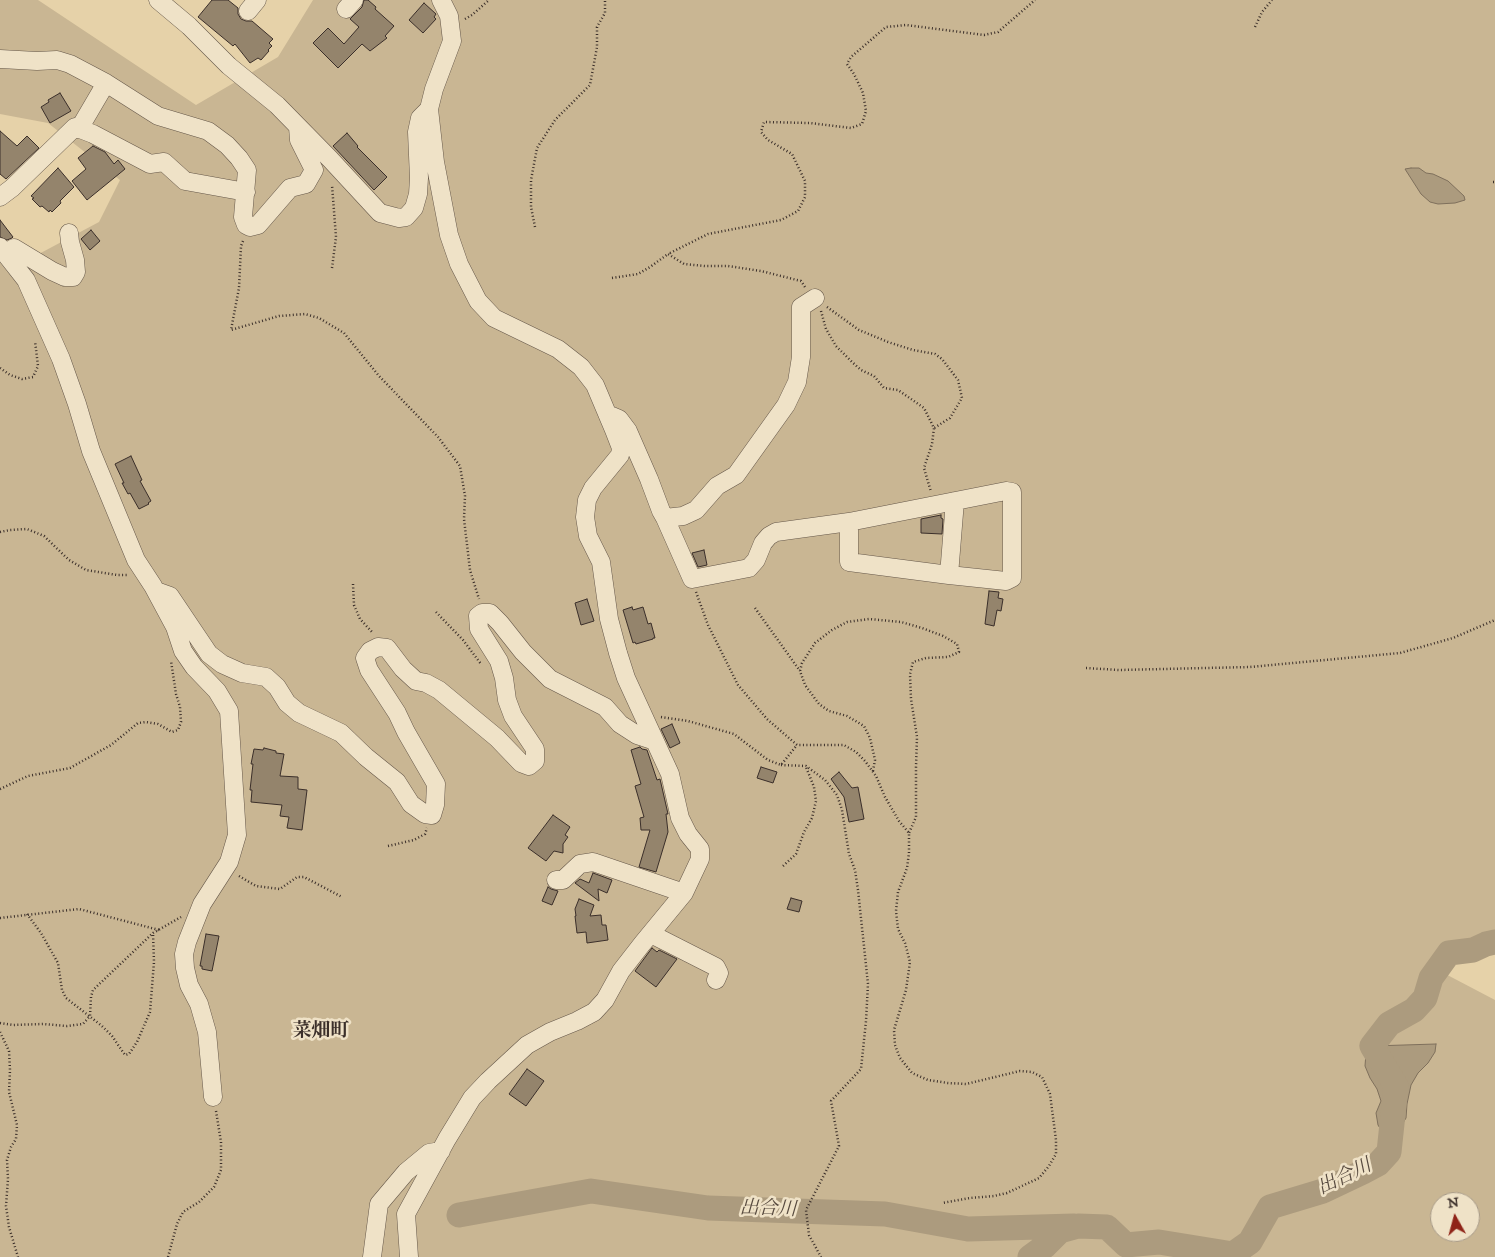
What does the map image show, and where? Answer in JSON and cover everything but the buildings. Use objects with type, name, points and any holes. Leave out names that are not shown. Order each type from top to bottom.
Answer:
[{"type":"street","points":[[158,0],[189,26],[229,66],[276,105],[330,158],[380,213],[399,218],[406,216],[414,208],[418,194],[420,171],[417,132],[420,118],[429,109]]},
{"type":"street","points":[[408,1257],[406,1214],[457,1120],[472,1098],[527,1045],[594,1012],[605,1000],[621,971],[684,893],[700,859],[700,849],[688,834],[680,818],[670,774],[626,678],[609,619],[601,562],[588,536],[585,517],[588,500],[593,488],[620,455],[621,448],[595,385],[582,367],[558,349],[494,318],[478,301],[460,264],[449,235],[435,162],[429,109],[434,89],[452,41],[449,16],[441,0]]},
{"type":"street","points":[[0,59],[57,60],[70,64],[106,83],[158,116],[208,131],[240,158],[247,170],[243,216],[246,225],[250,227],[258,225],[290,188],[306,184],[314,170],[299,140],[298,127]]},
{"type":"street","points":[[79,129],[106,83]]},
{"type":"street","points":[[0,197],[12,188],[76,127],[150,164],[164,162],[185,181],[246,192]]},
{"type":"street","points":[[70,234],[76,272],[73,277],[65,277],[52,271],[14,248],[3,250],[26,280],[61,359],[91,451],[136,560],[156,591],[175,627],[183,650],[194,668],[217,691],[229,711],[237,835],[229,862],[202,904],[184,954],[189,986],[199,1004],[207,1032],[213,1097]]},
{"type":"street","points":[[665,518],[683,516],[696,510],[717,486],[736,475],[786,405],[797,382],[801,357],[801,306],[815,298]]},
{"type":"street","points":[[607,414],[619,419],[628,431],[692,579],[749,568],[756,560],[763,543],[776,532],[848,522],[1006,491],[1012,492],[1012,578],[1006,582],[849,562],[848,522]]},
{"type":"street","points":[[949,576],[955,501]]},
{"type":"street","points":[[156,591],[170,596],[204,647],[222,664],[242,672],[266,678],[277,687],[287,703],[299,713],[341,734],[397,782],[411,804],[425,814],[432,815],[436,805],[436,784],[397,713],[368,670],[365,658],[370,651],[378,647],[387,648],[403,669],[416,681],[426,683],[439,690],[497,738],[521,763],[529,766],[535,761],[535,749],[513,716],[507,700],[499,661],[479,629],[478,616],[482,613],[490,613],[523,652],[550,679],[605,707],[620,724],[637,735],[655,742]]},
{"type":"street","points":[[556,880],[563,880],[580,864],[593,862],[684,893]]},
{"type":"street","points":[[650,934],[716,966],[719,973],[716,980]]},
{"type":"street","points":[[372,1257],[379,1204],[406,1172],[430,1153],[441,1151]]},
{"type":"path","points":[[450,27],[472,15],[489,0]]},
{"type":"path","points":[[535,227],[531,207],[531,180],[537,148],[555,120],[590,85],[597,48],[597,27],[604,13],[605,0]]},
{"type":"path","points":[[612,278],[638,274],[668,254],[708,234],[781,220],[798,211],[805,198],[805,181],[792,154],[768,140],[761,132],[764,122],[810,123],[851,128],[862,124],[866,111],[863,93],[847,64],[851,57],[886,27],[906,25],[984,35],[998,32],[1035,0]]},
{"type":"path","points":[[1255,27],[1262,12],[1272,0]]},
{"type":"path","points":[[332,185],[336,237],[332,268]]},
{"type":"path","points":[[250,227],[241,246],[239,288],[230,330],[279,316],[305,314],[318,318],[344,333],[379,376],[438,437],[460,466],[470,570],[482,613]]},
{"type":"path","points":[[668,254],[684,264],[761,270],[801,281],[815,298],[859,330],[913,350],[935,354],[942,359],[958,380],[962,398],[950,418],[934,428]]},
{"type":"path","points":[[815,298],[823,316],[826,329],[836,346],[861,370],[874,376],[884,388],[898,390],[924,408],[934,428],[932,444],[924,468],[934,505]]},
{"type":"path","points":[[0,368],[10,375],[22,379],[33,377],[38,366],[35,336]]},
{"type":"path","points":[[0,532],[27,529],[44,536],[69,560],[86,570],[117,575],[145,574]]},
{"type":"path","points":[[692,579],[708,625],[738,685],[767,719],[797,746],[844,745],[856,752],[865,761],[899,821],[908,833]]},
{"type":"path","points":[[352,584],[354,605],[360,619],[387,648]]},
{"type":"path","points":[[755,608],[800,671],[805,685],[819,704],[829,711],[847,716],[864,726],[870,738],[875,760],[872,772]]},
{"type":"path","points":[[436,612],[462,640],[485,670]]},
{"type":"path","points":[[800,671],[802,663],[815,643],[832,630],[847,622],[869,619],[901,622],[943,636],[957,644],[959,652],[948,657],[926,658],[913,662],[910,674],[911,699],[918,737],[916,817],[908,833],[908,868],[898,892],[896,912],[898,929],[905,943],[910,962],[906,990],[894,1030],[895,1046],[900,1058],[912,1073],[928,1080],[966,1084],[1020,1071],[1032,1072],[1042,1077],[1050,1094],[1056,1154],[1039,1178],[1007,1193],[942,1203]]},
{"type":"path","points":[[1086,668],[1119,670],[1250,667],[1400,653],[1453,638],[1495,620]]},
{"type":"path","points":[[0,789],[28,776],[70,768],[111,745],[138,723],[158,724],[172,732],[178,730],[181,722],[180,707],[170,655]]},
{"type":"path","points":[[646,719],[660,717],[688,720],[734,734],[768,760],[781,766],[806,766],[825,780],[838,795],[845,824],[849,854],[855,870],[868,984],[861,1069],[831,1101],[839,1146],[806,1210],[809,1235],[821,1257]]},
{"type":"path","points":[[781,766],[797,746]]},
{"type":"path","points":[[783,866],[796,854],[804,832],[812,818],[816,801],[814,787],[806,766]]},
{"type":"path","points":[[388,846],[414,840],[424,834],[432,815]]},
{"type":"path","points":[[224,869],[256,886],[280,889],[297,877],[304,877],[342,897]]},
{"type":"path","points":[[0,1023],[67,1026],[83,1024],[90,1016],[90,997],[93,990],[153,933],[202,904]]},
{"type":"path","points":[[0,918],[79,909],[159,930]]},
{"type":"path","points":[[27,914],[41,933],[58,963],[62,990],[66,998],[112,1036],[125,1055],[129,1054],[137,1042],[150,1012],[154,962],[153,933]]},
{"type":"path","points":[[0,1032],[9,1052],[8,1092],[16,1125],[16,1139],[7,1160],[6,1206],[9,1227],[18,1257]]},
{"type":"path","points":[[168,1257],[177,1224],[183,1212],[199,1202],[214,1187],[221,1170],[220,1133],[213,1097]]},
{"type":"shaded area","points":[[0,0],[38,0],[196,105],[278,57],[313,0],[1495,0],[1495,933],[1485,934],[1446,947],[1434,968],[1495,1000],[1495,1257],[0,1257],[0,254],[20,264],[99,222],[120,180],[48,123],[0,114]]},
{"type":"shaded area","points":[[1419,168],[1426,173],[1448,181],[1464,196],[1465,200],[1455,203],[1438,204],[1430,202],[1421,194],[1405,169]]},
{"type":"shaded area","points":[[1436,1044],[1435,1052],[1411,1085],[1406,1118],[1398,1131],[1391,1136],[1383,1133],[1378,1125],[1376,1113],[1381,1101],[1365,1066],[1366,1053],[1372,1046]]},
{"type":"waterway","name":"出合川","points":[[1030,1257],[1045,1246],[1060,1231],[1078,1226],[1107,1227],[1126,1245],[1159,1242],[1233,1254],[1250,1242],[1270,1207],[1323,1191],[1378,1164],[1389,1152],[1396,1086],[1372,1046],[1389,1024],[1414,1010],[1425,998],[1431,978],[1449,953],[1473,950],[1495,942]]},
{"type":"waterway","name":"出合川","points":[[459,1215],[591,1191],[708,1208],[885,1214],[968,1229],[1074,1226]]},
{"type":"district","name":"菜畑町","points":[[321,1032]]}]
